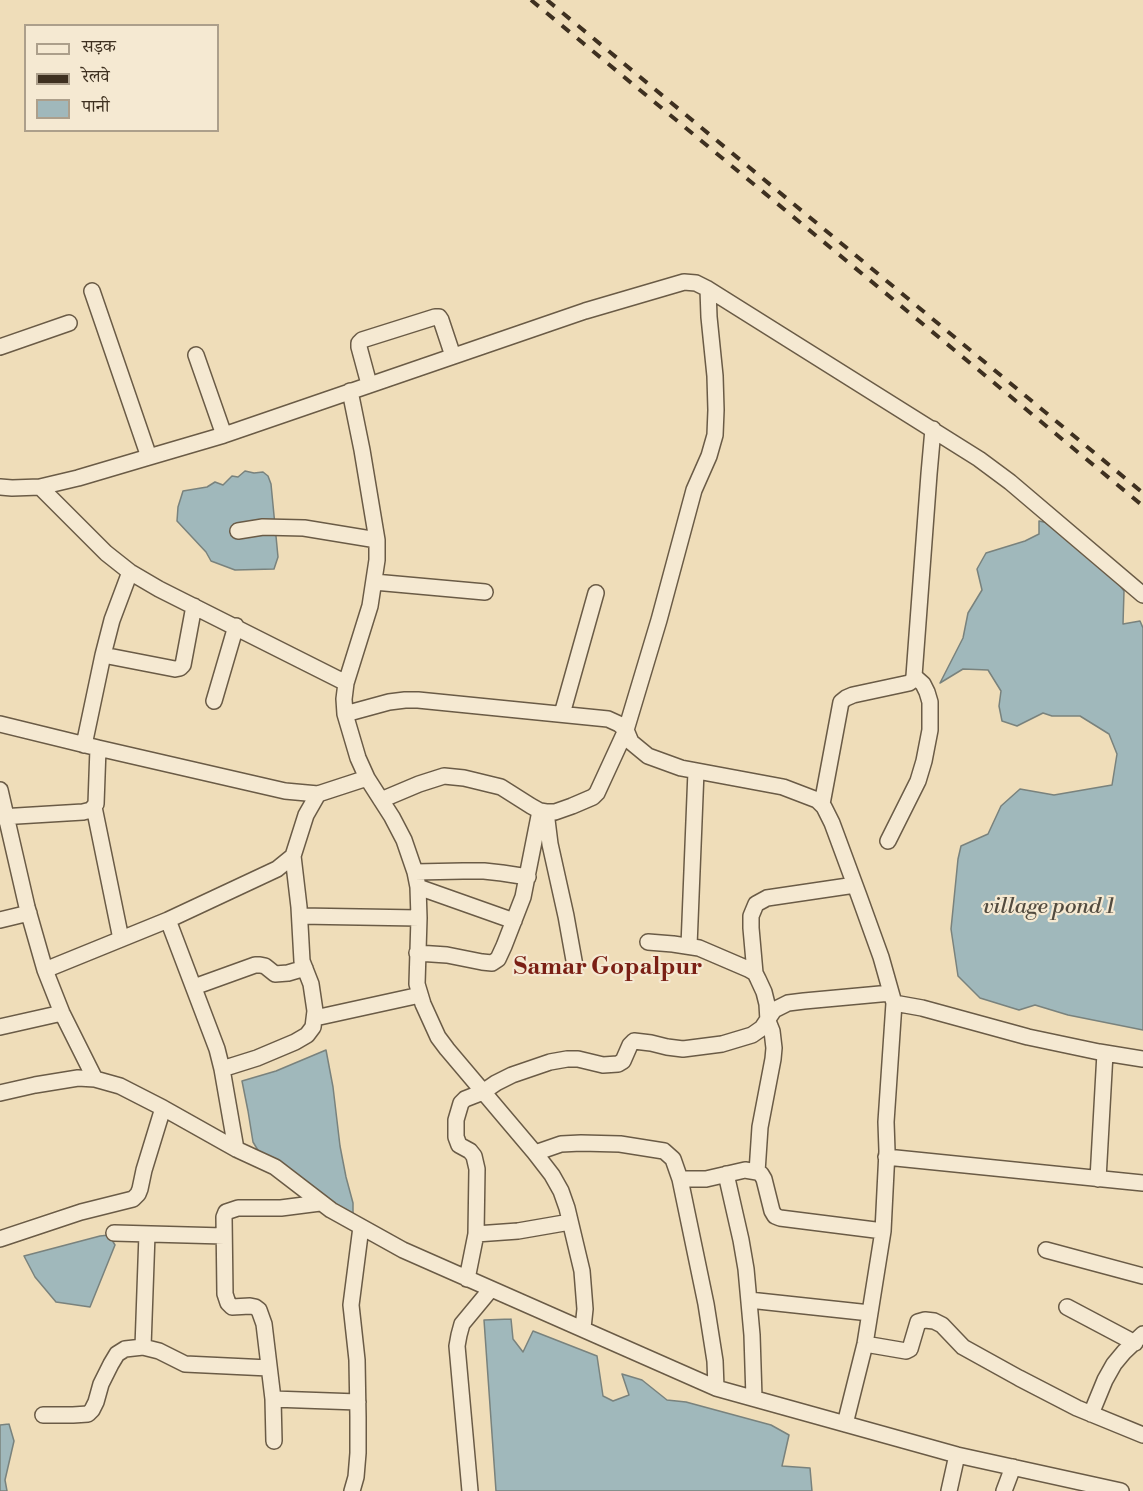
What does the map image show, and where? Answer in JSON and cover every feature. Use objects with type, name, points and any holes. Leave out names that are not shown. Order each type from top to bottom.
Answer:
[{"type":"street","points":[[0,487],[40,487],[148,458],[224,435],[585,311],[670,285],[684,282],[696,283],[980,459],[1143,595]]},
{"type":"street","points":[[381,800],[433,778],[452,776],[501,787],[543,812],[555,812],[593,797],[597,793],[626,730],[694,490],[709,456],[715,435],[716,387],[708,289]]},
{"type":"street","points":[[92,291],[148,458]]},
{"type":"street","points":[[369,384],[359,347],[362,340],[439,317],[453,356]]},
{"type":"street","points":[[0,347],[69,323]]},
{"type":"street","points":[[196,355],[224,435]]},
{"type":"street","points":[[350,391],[378,540],[370,606],[346,683],[345,714],[358,758],[367,778],[404,840],[417,880],[417,984],[420,995],[438,1037],[535,1153],[561,1191],[582,1271],[585,1310],[582,1328]]},
{"type":"street","points":[[822,804],[841,702],[853,695],[909,683],[913,680],[933,429]]},
{"type":"street","points":[[40,487],[106,553],[130,572],[346,683]]},
{"type":"street","points":[[238,531],[263,527],[304,528],[378,540]]},
{"type":"street","points":[[121,939],[94,807],[96,804],[91,747],[103,655],[130,572]]},
{"type":"street","points":[[374,582],[485,592]]},
{"type":"street","points":[[562,714],[596,593]]},
{"type":"street","points":[[103,655],[175,669],[180,668],[183,665],[194,606]]},
{"type":"street","points":[[214,701],[236,626]]},
{"type":"street","points":[[888,841],[918,781],[930,730],[930,702],[923,684],[914,676]]},
{"type":"street","points":[[345,714],[405,700],[462,703],[608,719],[626,730],[631,742],[648,756],[681,768],[783,787],[806,795],[822,804],[855,885],[893,998],[883,1231],[865,1344],[845,1424]]},
{"type":"street","points":[[0,724],[285,791],[318,795],[367,778]]},
{"type":"street","points":[[689,946],[696,771]]},
{"type":"street","points":[[0,790],[3,817],[45,970],[62,1013],[95,1079]]},
{"type":"street","points":[[222,1069],[295,1042],[307,1035],[313,1027],[315,1011],[311,984],[302,962],[300,916],[293,856],[306,815],[318,795]]},
{"type":"street","points":[[3,817],[83,812],[94,807]]},
{"type":"street","points":[[417,954],[447,955],[492,963],[498,959],[523,897],[543,812]]},
{"type":"street","points":[[543,812],[575,966]]},
{"type":"street","points":[[45,970],[168,920],[278,869],[293,856]]},
{"type":"street","points":[[417,880],[484,871],[528,877]]},
{"type":"street","points":[[417,880],[514,921]]},
{"type":"street","points":[[757,1172],[760,1127],[773,1059],[773,1037],[764,992],[755,974],[751,916],[756,904],[766,898],[855,885]]},
{"type":"street","points":[[0,920],[29,913]]},
{"type":"street","points":[[300,916],[418,918]]},
{"type":"street","points":[[168,920],[217,1049],[236,1149]]},
{"type":"street","points":[[648,942],[689,946],[716,955],[755,974]]},
{"type":"street","points":[[194,987],[260,964],[275,974],[305,968]]},
{"type":"street","points":[[315,1018],[420,995]]},
{"type":"street","points":[[467,1279],[476,1234],[476,1161],[470,1151],[459,1145],[457,1141],[456,1120],[461,1103],[496,1083],[533,1067],[559,1060],[578,1059],[603,1065],[618,1064],[623,1061],[634,1041],[683,1048],[723,1044],[752,1035],[762,1028],[774,1010],[788,1003],[804,1000],[893,998],[1028,1037],[1143,1059]]},
{"type":"street","points":[[0,1027],[62,1013]]},
{"type":"street","points":[[1098,1179],[1105,1053]]},
{"type":"street","points":[[0,1093],[78,1078],[95,1079],[120,1086],[236,1149],[275,1167],[320,1203],[403,1250],[716,1388],[957,1455],[1093,1488],[1121,1491]]},
{"type":"street","points":[[0,1239],[81,1212],[133,1198],[138,1194],[163,1108]]},
{"type":"street","points":[[535,1153],[561,1144],[620,1144],[664,1151],[673,1159],[680,1179],[706,1304],[715,1361],[716,1388]]},
{"type":"street","points":[[886,1157],[1143,1183]]},
{"type":"street","points":[[680,1179],[706,1179],[745,1170],[757,1172],[764,1179],[775,1216],[883,1231]]},
{"type":"street","points":[[726,1174],[741,1240],[749,1300],[754,1398]]},
{"type":"street","points":[[274,1442],[273,1399],[264,1324],[259,1310],[255,1307],[232,1306],[228,1303],[225,1294],[224,1217],[229,1210],[238,1208],[281,1208],[320,1203]]},
{"type":"street","points":[[476,1234],[518,1231],[570,1222]]},
{"type":"street","points":[[352,1491],[358,1453],[358,1402],[357,1360],[351,1305],[361,1227]]},
{"type":"street","points":[[114,1233],[224,1236]]},
{"type":"street","points":[[143,1347],[147,1234]]},
{"type":"street","points":[[1046,1250],[1143,1276]]},
{"type":"street","points":[[470,1491],[458,1362],[459,1335],[462,1324],[491,1289]]},
{"type":"street","points":[[749,1300],[870,1312]]},
{"type":"street","points":[[1067,1307],[1139,1339],[1114,1364],[1092,1414]]},
{"type":"street","points":[[865,1344],[906,1351],[910,1349],[918,1322],[934,1321],[942,1325],[963,1347],[1019,1378],[1077,1408],[1143,1435]]},
{"type":"street","points":[[43,1415],[88,1414],[92,1410],[101,1384],[117,1354],[125,1349],[143,1347],[159,1351],[185,1364],[269,1368]]},
{"type":"street","points":[[273,1399],[358,1402]]},
{"type":"street","points":[[949,1491],[957,1455]]},
{"type":"street","points":[[1004,1491],[1013,1467]]},
{"type":"water","points":[[245,471],[263,472],[268,476],[271,484],[278,557],[274,569],[235,570],[211,561],[206,552],[177,521],[183,491],[207,487],[215,482],[223,485],[232,476],[238,477]]},
{"type":"water","name":"village pond 1","points":[[1039,521],[1053,524],[1114,577],[1124,591],[1123,624],[1140,621],[1143,628],[1143,1030],[1068,1015],[1035,1005],[1019,1010],[980,998],[958,976],[951,929],[961,846],[988,834],[1001,806],[1020,789],[1054,795],[1112,785],[1117,754],[1109,734],[1080,716],[1052,716],[1043,713],[1017,726],[1002,721],[999,706],[1001,691],[988,670],[963,669],[940,683],[963,638],[968,613],[982,590],[977,569],[986,553],[1025,541],[1039,534]]},
{"type":"water","points":[[326,1050],[340,1146],[353,1203],[353,1217],[301,1177],[259,1152],[253,1142],[242,1081],[276,1071]]},
{"type":"water","points":[[109,1235],[115,1245],[90,1307],[56,1302],[35,1277],[24,1256],[100,1236]]},
{"type":"water","points":[[511,1319],[513,1339],[523,1352],[533,1331],[597,1356],[603,1396],[613,1401],[629,1395],[622,1374],[642,1380],[667,1400],[686,1402],[771,1425],[789,1435],[782,1466],[810,1468],[812,1491],[496,1491],[484,1320]]},
{"type":"water","points":[[9,1424],[14,1441],[5,1480],[7,1491],[0,1491],[0,1425]]},
{"type":"railway","points":[[531,0],[1143,506]]},
{"type":"railway","points":[[547,0],[1143,493]]},
{"type":"district","name":"Samar Gopalpur","points":[[608,968]]}]
